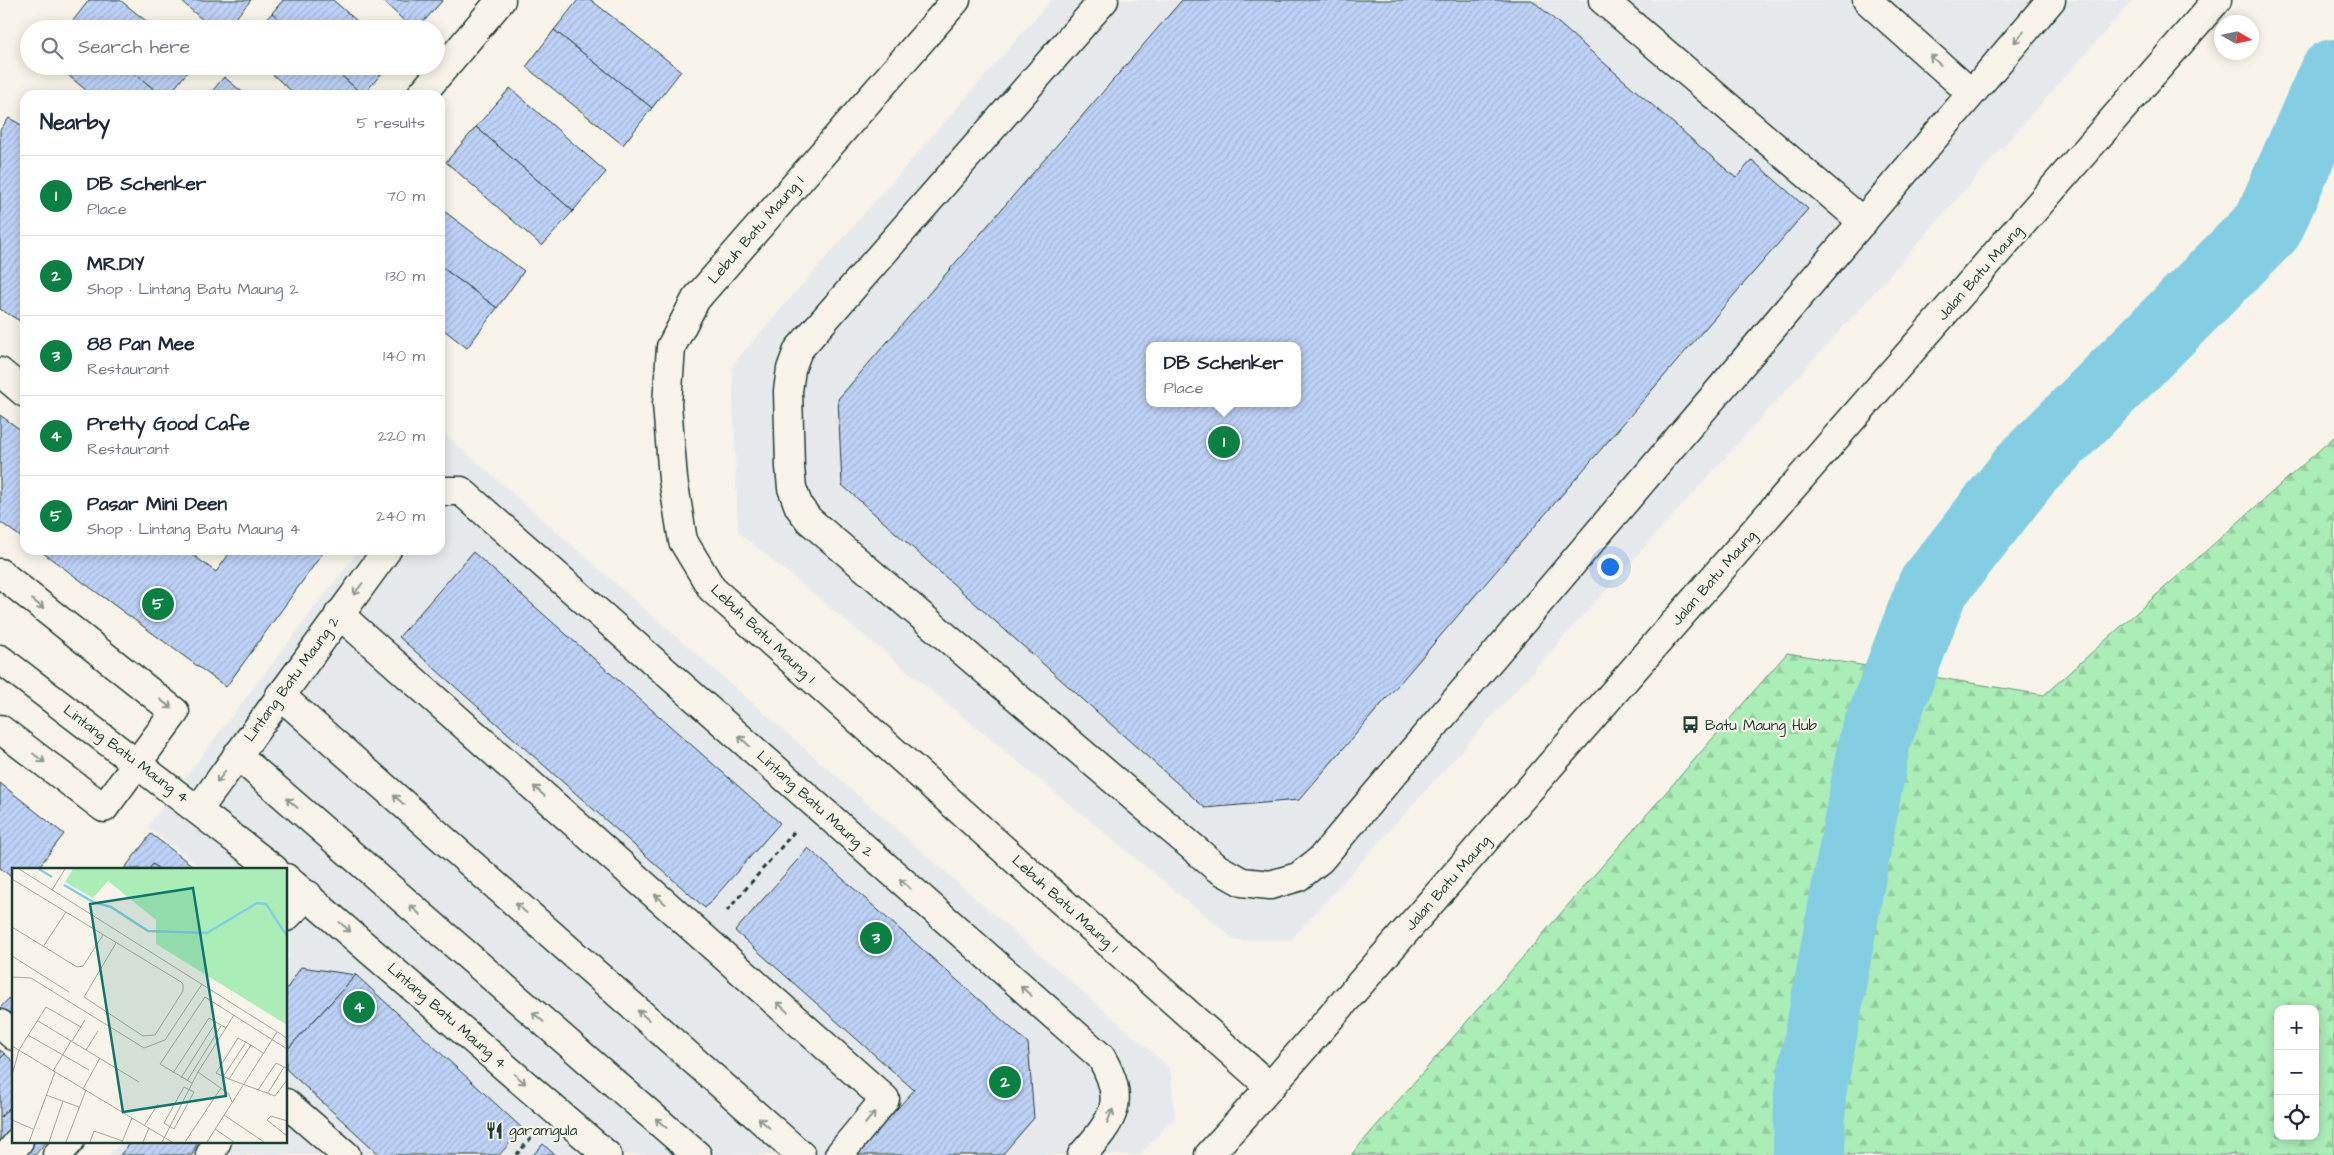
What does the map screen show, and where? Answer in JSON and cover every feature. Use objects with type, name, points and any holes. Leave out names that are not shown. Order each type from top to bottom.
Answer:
[{"type":"street","points":[[445,67],[502,0]]},
{"type":"street","name":"Lebuh Batu Maung 1","points":[[956,0],[696,299],[675,339],[671,347],[667,404],[673,479],[682,541],[712,589],[1270,1087]]},
{"type":"street","points":[[1104,0],[798,350],[791,369],[788,390],[792,488],[799,507],[809,520],[1217,868],[1242,882],[1270,885],[1298,877],[1320,860],[2051,0]]},
{"type":"street","points":[[1603,0],[1863,222]]},
{"type":"street","points":[[1867,0],[1971,93]]},
{"type":"street","name":"Jalan Batu Maung","points":[[1209,1155],[2217,0]]},
{"type":"street","points":[[425,90],[438,75]]},
{"type":"street","points":[[0,372],[20,389]]},
{"type":"street","name":"Lintang Batu Maung 2","points":[[445,491],[461,491],[1100,1057],[1111,1074],[1116,1095],[1113,1114],[1102,1133],[1082,1155]]},
{"type":"street","name":"Lintang Batu Maung 2","points":[[198,810],[383,555]]},
{"type":"street","points":[[0,573],[175,712],[104,808],[0,729]]},
{"type":"street","points":[[339,614],[886,1099],[839,1155]]},
{"type":"street","name":"Lintang Batu Maung 4","points":[[0,659],[137,762],[273,868]]},
{"type":"street","points":[[280,695],[801,1155]]},
{"type":"street","points":[[237,755],[698,1155]]},
{"type":"street","name":"Lintang Batu Maung 4","points":[[288,880],[607,1155]]},
{"type":"street","points":[[288,915],[308,895]]},
{"type":"street","points":[[0,1024],[12,1034]]},
{"type":"street","points":[[288,1105],[346,1155]]},
{"type":"street","points":[[8,1155],[18,1142]]},
{"type":"street","points":[[57,1155],[69,1142]]},
{"type":"path","points":[[704,938],[817,806]]},
{"type":"shaded area","points":[[1051,0],[2133,0],[1904,259],[1291,940],[1235,940],[738,532],[732,365]]},
{"type":"shaded area","points":[[447,436],[1170,1068],[1175,1117],[1140,1155],[109,1155],[121,1142],[288,1142],[288,958],[290,956],[288,954],[288,868],[202,868],[147,827],[355,555],[445,555],[445,439]]},
{"type":"green space","points":[[2334,437],[2334,1155],[1351,1155],[1787,653],[2044,695]]},
{"type":"building","points":[[89,0],[120,0],[145,20],[74,20]]},
{"type":"building","points":[[180,0],[251,0],[234,20],[203,20]]},
{"type":"building","points":[[283,0],[333,0],[356,20],[279,20],[272,13]]},
{"type":"building","points":[[382,0],[443,0],[425,20],[403,20]]},
{"type":"building","points":[[578,0],[591,0],[681,71],[652,108],[554,30]]},
{"type":"building","points":[[1182,0],[1532,0],[1736,178],[1752,160],[1808,209],[1299,800],[1205,808],[842,485],[838,399]]},
{"type":"building","points":[[272,13],[279,20],[266,20]]},
{"type":"building","points":[[554,30],[652,108],[623,145],[526,67]]},
{"type":"building","points":[[68,75],[137,75],[155,90],[86,90]]},
{"type":"building","points":[[137,75],[185,75],[173,90],[155,90]]},
{"type":"building","points":[[273,75],[341,75],[357,90],[290,90]]},
{"type":"building","points":[[341,75],[380,75],[367,90],[357,90]]},
{"type":"building","points":[[224,77],[240,90],[213,90]]},
{"type":"building","points":[[510,88],[606,172],[573,211],[476,127]]},
{"type":"building","points":[[9,118],[20,124],[20,321],[0,309],[0,130]]},
{"type":"building","points":[[476,127],[573,211],[542,246],[446,162]]},
{"type":"building","points":[[445,212],[524,271],[497,308],[445,270]]},
{"type":"building","points":[[445,270],[497,308],[467,348],[445,331]]},
{"type":"building","points":[[0,415],[20,429],[20,536],[0,522]]},
{"type":"building","points":[[473,552],[780,823],[705,908],[399,637]]},
{"type":"building","points":[[46,555],[193,555],[216,572],[228,555],[321,555],[226,687]]},
{"type":"building","points":[[0,783],[64,834],[38,868],[12,868],[12,877],[0,868]]},
{"type":"building","points":[[151,834],[196,868],[158,868],[153,864],[150,868],[125,868]]},
{"type":"building","points":[[808,848],[1028,1043],[1034,1118],[1002,1155],[856,1155],[914,1090],[735,931]]},
{"type":"building","points":[[153,864],[158,868],[150,868]]},
{"type":"building","points":[[301,967],[356,975],[288,1049],[288,987]]},
{"type":"building","points":[[356,975],[523,1129],[499,1155],[380,1155],[288,1071],[288,1049]]},
{"type":"building","points":[[12,995],[12,1023],[0,1012],[0,1008]]},
{"type":"building","points":[[0,1050],[5,1054],[0,1059]]},
{"type":"building","points":[[5,1054],[12,1060],[12,1105],[0,1118],[0,1059]]},
{"type":"building","points":[[12,1105],[12,1142],[46,1142],[35,1155],[0,1155],[0,1118]]},
{"type":"building","points":[[131,1142],[198,1142],[192,1155],[120,1155]]},
{"type":"building","points":[[543,1144],[555,1155],[533,1155]]},
{"type":"waterway","points":[[1809,1155],[1810,1094],[1875,739],[1932,589],[2027,468],[2268,226],[2334,75]]},
{"type":"place","name":"DB Schenker","points":[[1224,442]]},
{"type":"place","name":"Pasar Mini Deen","points":[[158,604]]},
{"type":"place","name":"Batu Maung Hub","points":[[1691,725]]},
{"type":"place","name":"88 Pan Mee","points":[[876,938]]},
{"type":"place","name":"Pretty Good Cafe","points":[[359,1007]]},
{"type":"place","name":"MR.DIY","points":[[1005,1082]]},
{"type":"place","name":"garamgula","points":[[495,1130]]}]
